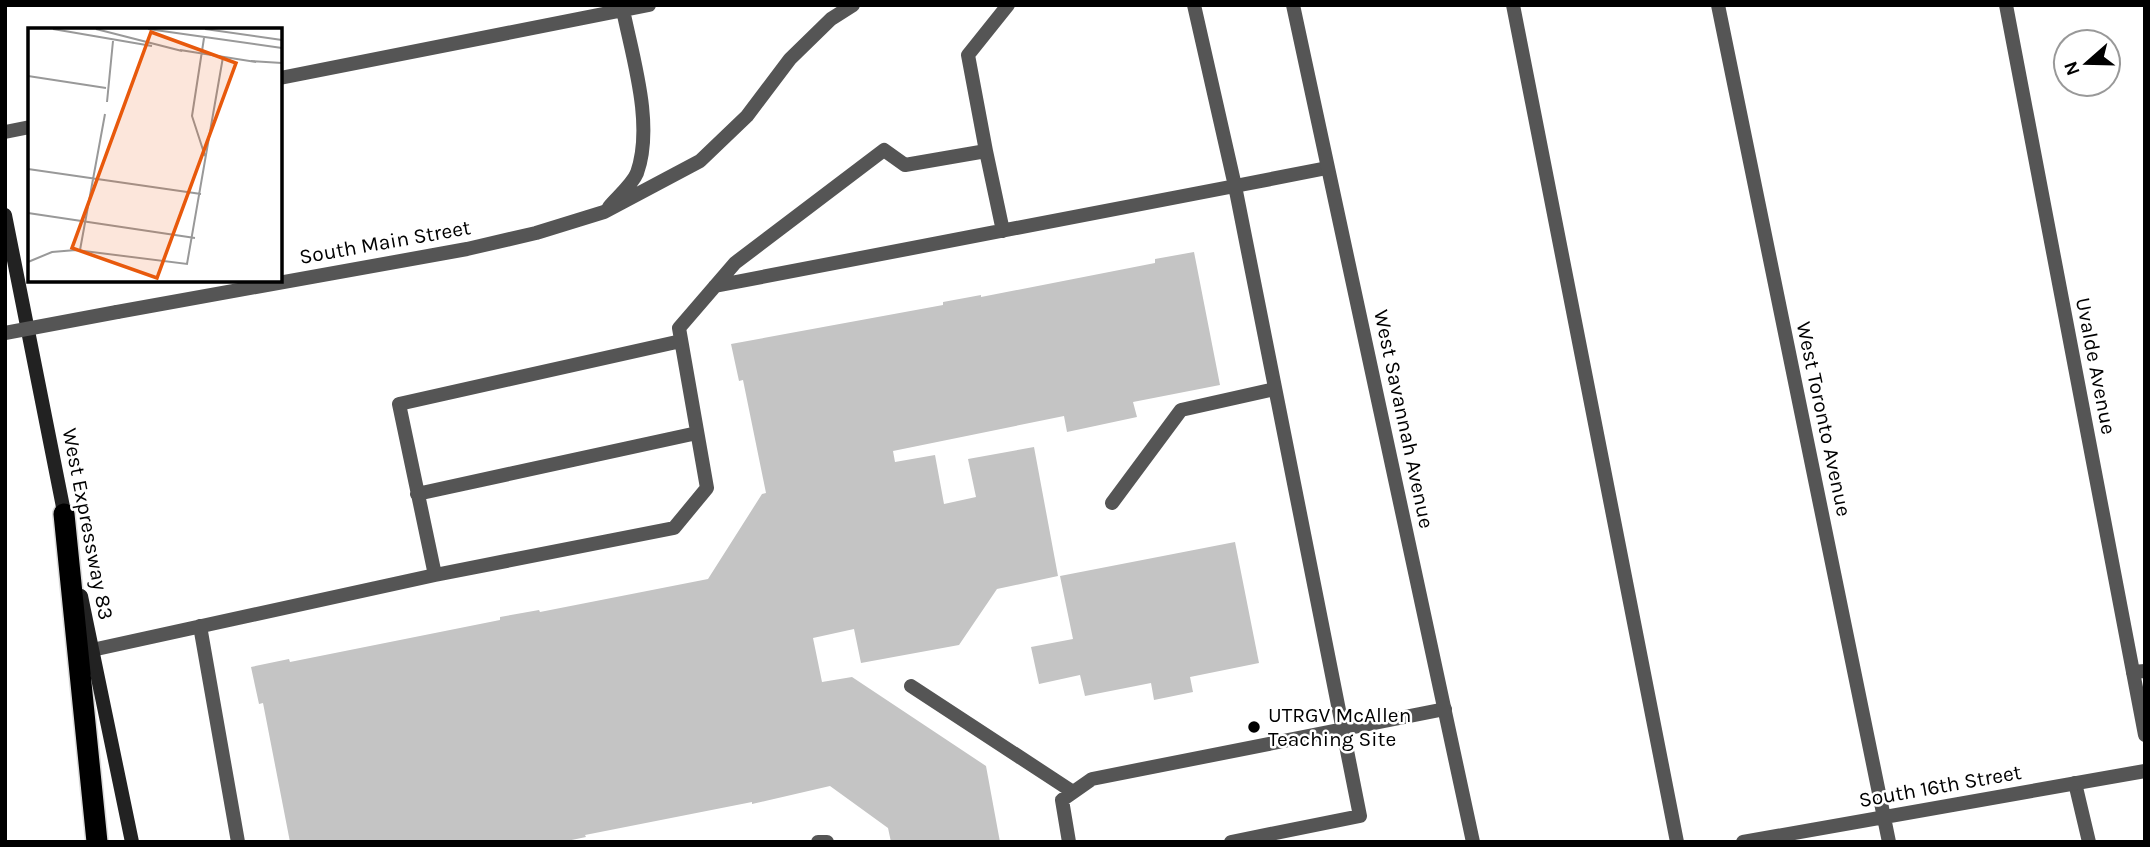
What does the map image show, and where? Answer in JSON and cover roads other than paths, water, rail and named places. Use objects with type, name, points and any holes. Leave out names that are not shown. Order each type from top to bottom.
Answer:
[{"type":"highway","points":[[64,513],[97,842]]},
{"type":"main road","name":"West Expressway 83","points":[[5,215],[132,842]]},
{"type":"street","points":[[282,78],[649,5]]},
{"type":"street","name":"South Main Street","points":[[5,333],[467,249],[536,233],[604,212],[700,161],[747,116],[790,59],[831,19],[853,5]]},
{"type":"street","points":[[1003,231],[968,55],[1008,5]]},
{"type":"street","points":[[1194,5],[1235,187],[1360,816],[1231,842]]},
{"type":"street","name":"West Savannah Avenue","points":[[1293,5],[1473,842]]},
{"type":"street","points":[[1513,5],[1677,842]]},
{"type":"street","name":"West Toronto Avenue","points":[[1718,5],[1889,842]]},
{"type":"street","name":"Uvalde Avenue","points":[[2006,5],[2139,671],[2145,734]]},
{"type":"street","points":[[604,212],[636,175],[643,139],[641,99],[623,10]]},
{"type":"street","points":[[5,132],[28,127]]},
{"type":"street","points":[[92,650],[435,575],[674,528],[707,488],[679,328],[735,263],[884,150],[905,164],[986,151]]},
{"type":"street","points":[[715,286],[1327,167]]},
{"type":"street","points":[[435,575],[399,404],[681,341]]},
{"type":"street","points":[[1112,503],[1181,411],[1275,388]]},
{"type":"street","points":[[417,494],[697,433]]},
{"type":"street","points":[[200,626],[238,842]]},
{"type":"street","points":[[911,687],[1073,792]]},
{"type":"street","points":[[1069,842],[1062,800],[1092,779],[1445,709]]},
{"type":"street","name":"South 16th Street","points":[[1743,842],[2145,771]]},
{"type":"street","points":[[2075,783],[2089,842]]},
{"type":"street","points":[[818,842],[827,842]]},
{"type":"place","name":"UTRGV McAllen Teaching Site","points":[[1254,727]]}]
